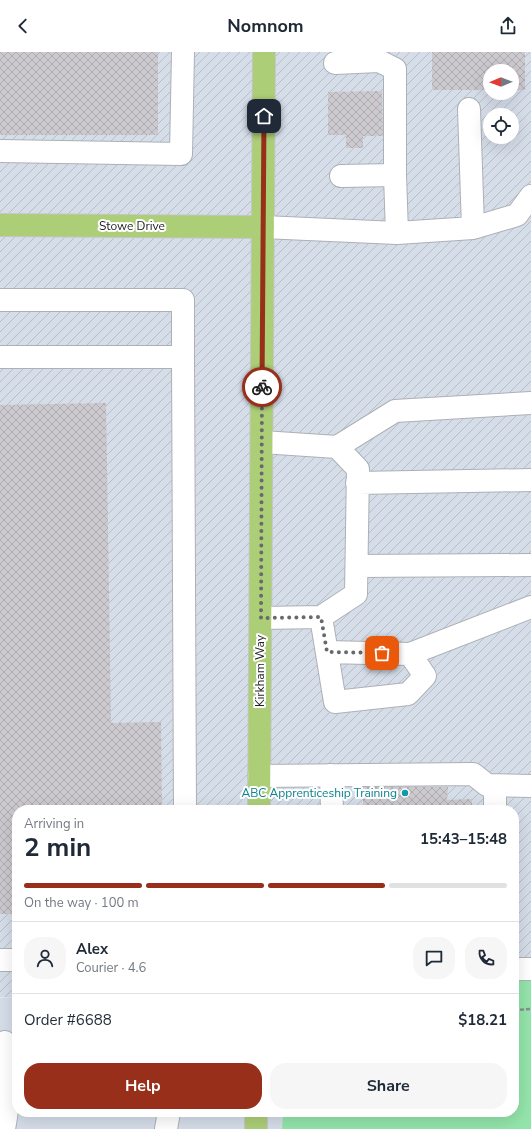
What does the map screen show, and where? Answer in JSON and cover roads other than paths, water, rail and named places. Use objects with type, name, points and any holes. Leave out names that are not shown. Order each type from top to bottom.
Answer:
[{"type":"main road","name":"Kirkham Way","points":[[259,805],[264,52]]},
{"type":"main road","name":"Stowe Drive","points":[[0,225],[263,227]]},
{"type":"main road","points":[[256,1117],[256,1129]]},
{"type":"lane","points":[[0,151],[181,154],[183,52]]},
{"type":"lane","points":[[335,63],[379,61],[395,69],[395,175],[397,233]]},
{"type":"lane","points":[[469,109],[473,228]]},
{"type":"lane","points":[[341,176],[395,175]]},
{"type":"lane","points":[[263,227],[397,233],[473,228],[517,216],[531,196]]},
{"type":"lane","points":[[0,300],[183,300],[185,805]]},
{"type":"lane","points":[[0,357],[183,357]]},
{"type":"lane","points":[[262,442],[337,447],[395,411],[531,403]]},
{"type":"lane","points":[[261,618],[321,617],[356,594],[358,468],[337,447]]},
{"type":"lane","points":[[357,483],[531,480]]},
{"type":"lane","points":[[357,566],[531,565]]},
{"type":"lane","points":[[327,652],[410,654],[531,607]]},
{"type":"lane","points":[[321,617],[335,702],[408,694],[425,676],[410,654]]},
{"type":"lane","points":[[259,776],[473,774],[487,785],[531,786]]},
{"type":"lane","points":[[331,775],[332,805]]},
{"type":"lane","points":[[495,805],[496,786]]},
{"type":"lane","points":[[0,960],[12,960]]},
{"type":"lane","points":[[519,969],[531,969]]},
{"type":"lane","points":[[4,1129],[10,1086],[10,1052],[6,1040]]},
{"type":"lane","points":[[166,1129],[168,1117]]},
{"type":"place","name":"ABC Apprenticeship Training","points":[[405,793]]}]
